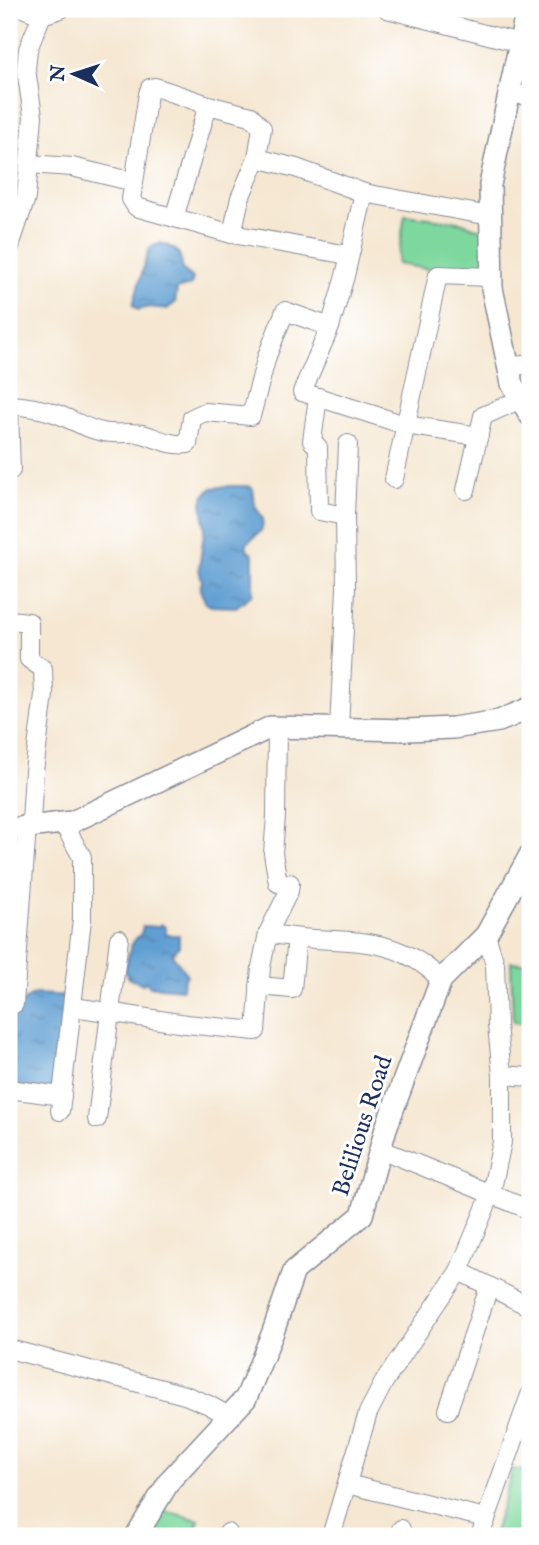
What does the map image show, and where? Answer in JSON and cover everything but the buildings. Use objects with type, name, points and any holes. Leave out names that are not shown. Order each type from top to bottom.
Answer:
[{"type":"main road","points":[[526,407],[512,384],[492,288],[490,185],[520,95],[520,43],[527,9]]},
{"type":"main road","points":[[19,828],[72,822],[271,727],[453,728],[499,721],[530,708]]},
{"type":"main road","name":"Belilious Road","points":[[136,1536],[170,1479],[246,1398],[294,1271],[362,1215],[380,1149],[441,980],[486,935],[530,855]]},
{"type":"street","points":[[9,249],[26,198],[33,116],[17,67],[28,49],[34,12],[61,9]]},
{"type":"street","points":[[387,9],[520,43]]},
{"type":"street","points":[[232,234],[240,198],[257,158],[262,128],[251,116],[155,87],[150,88],[131,199],[136,208],[232,234],[348,255]]},
{"type":"street","points":[[174,218],[208,105]]},
{"type":"street","points":[[257,158],[296,168],[364,193],[490,216]]},
{"type":"street","points":[[29,164],[72,167],[134,182]]},
{"type":"street","points":[[364,193],[330,327],[302,392],[405,425],[478,436]]},
{"type":"street","points":[[394,479],[438,275],[492,277]]},
{"type":"street","points":[[9,405],[32,407],[57,414],[105,433],[146,435],[164,442],[188,444],[192,418],[205,412],[251,416],[267,356],[285,311],[330,327]]},
{"type":"street","points":[[508,367],[530,364]]},
{"type":"street","points":[[318,397],[312,441],[318,447],[319,511],[345,516]]},
{"type":"street","points":[[466,490],[483,416],[526,407]]},
{"type":"street","points":[[9,412],[10,470]]},
{"type":"street","points":[[339,728],[346,589],[348,444]]},
{"type":"street","points":[[9,620],[29,622],[29,659],[43,669],[44,695],[35,759],[31,822],[19,828],[14,1004]]},
{"type":"street","points":[[74,1007],[186,1024],[256,1031],[268,933],[289,891],[290,883],[278,883],[273,853],[277,727]]},
{"type":"street","points":[[9,1090],[61,1103],[82,919],[82,857],[64,823]]},
{"type":"street","points":[[268,933],[297,938],[359,940],[402,951],[427,965],[441,980]]},
{"type":"street","points":[[331,1536],[368,1413],[384,1382],[459,1271],[491,1194],[502,1142],[502,1075],[495,964],[486,935]]},
{"type":"street","points":[[260,986],[292,989],[297,938]]},
{"type":"street","points":[[97,1119],[119,939]]},
{"type":"street","points":[[502,1075],[530,1077]]},
{"type":"street","points":[[380,1149],[530,1210]]},
{"type":"street","points":[[459,1271],[530,1307]]},
{"type":"street","points":[[448,1410],[489,1287]]},
{"type":"street","points":[[9,1349],[185,1395],[230,1417]]},
{"type":"street","points":[[347,1484],[483,1528],[530,1395]]},
{"type":"green space","points":[[405,215],[460,222],[488,232],[485,278],[397,264]]},
{"type":"green space","points":[[530,958],[530,1024],[513,1022],[511,962],[524,963]]},
{"type":"green space","points":[[513,1469],[530,1472],[530,1536],[493,1536]]},
{"type":"green space","points":[[157,1509],[199,1520],[193,1536],[144,1536]]},
{"type":"water","points":[[161,243],[177,251],[182,269],[193,278],[191,285],[177,289],[175,303],[167,309],[149,307],[138,310],[133,305],[149,248]]},
{"type":"water","points":[[249,486],[253,489],[255,505],[263,519],[262,530],[247,543],[247,550],[253,554],[253,594],[236,607],[211,606],[206,603],[200,590],[202,581],[199,569],[205,526],[202,502],[212,488]]},
{"type":"water","points":[[161,924],[166,928],[166,935],[179,935],[179,946],[172,954],[187,975],[182,989],[149,986],[146,981],[143,984],[130,979],[124,971],[131,946],[141,934],[143,926],[157,927]]},
{"type":"water","points":[[34,994],[72,996],[60,1089],[9,1088],[9,1008],[16,1007]]}]
